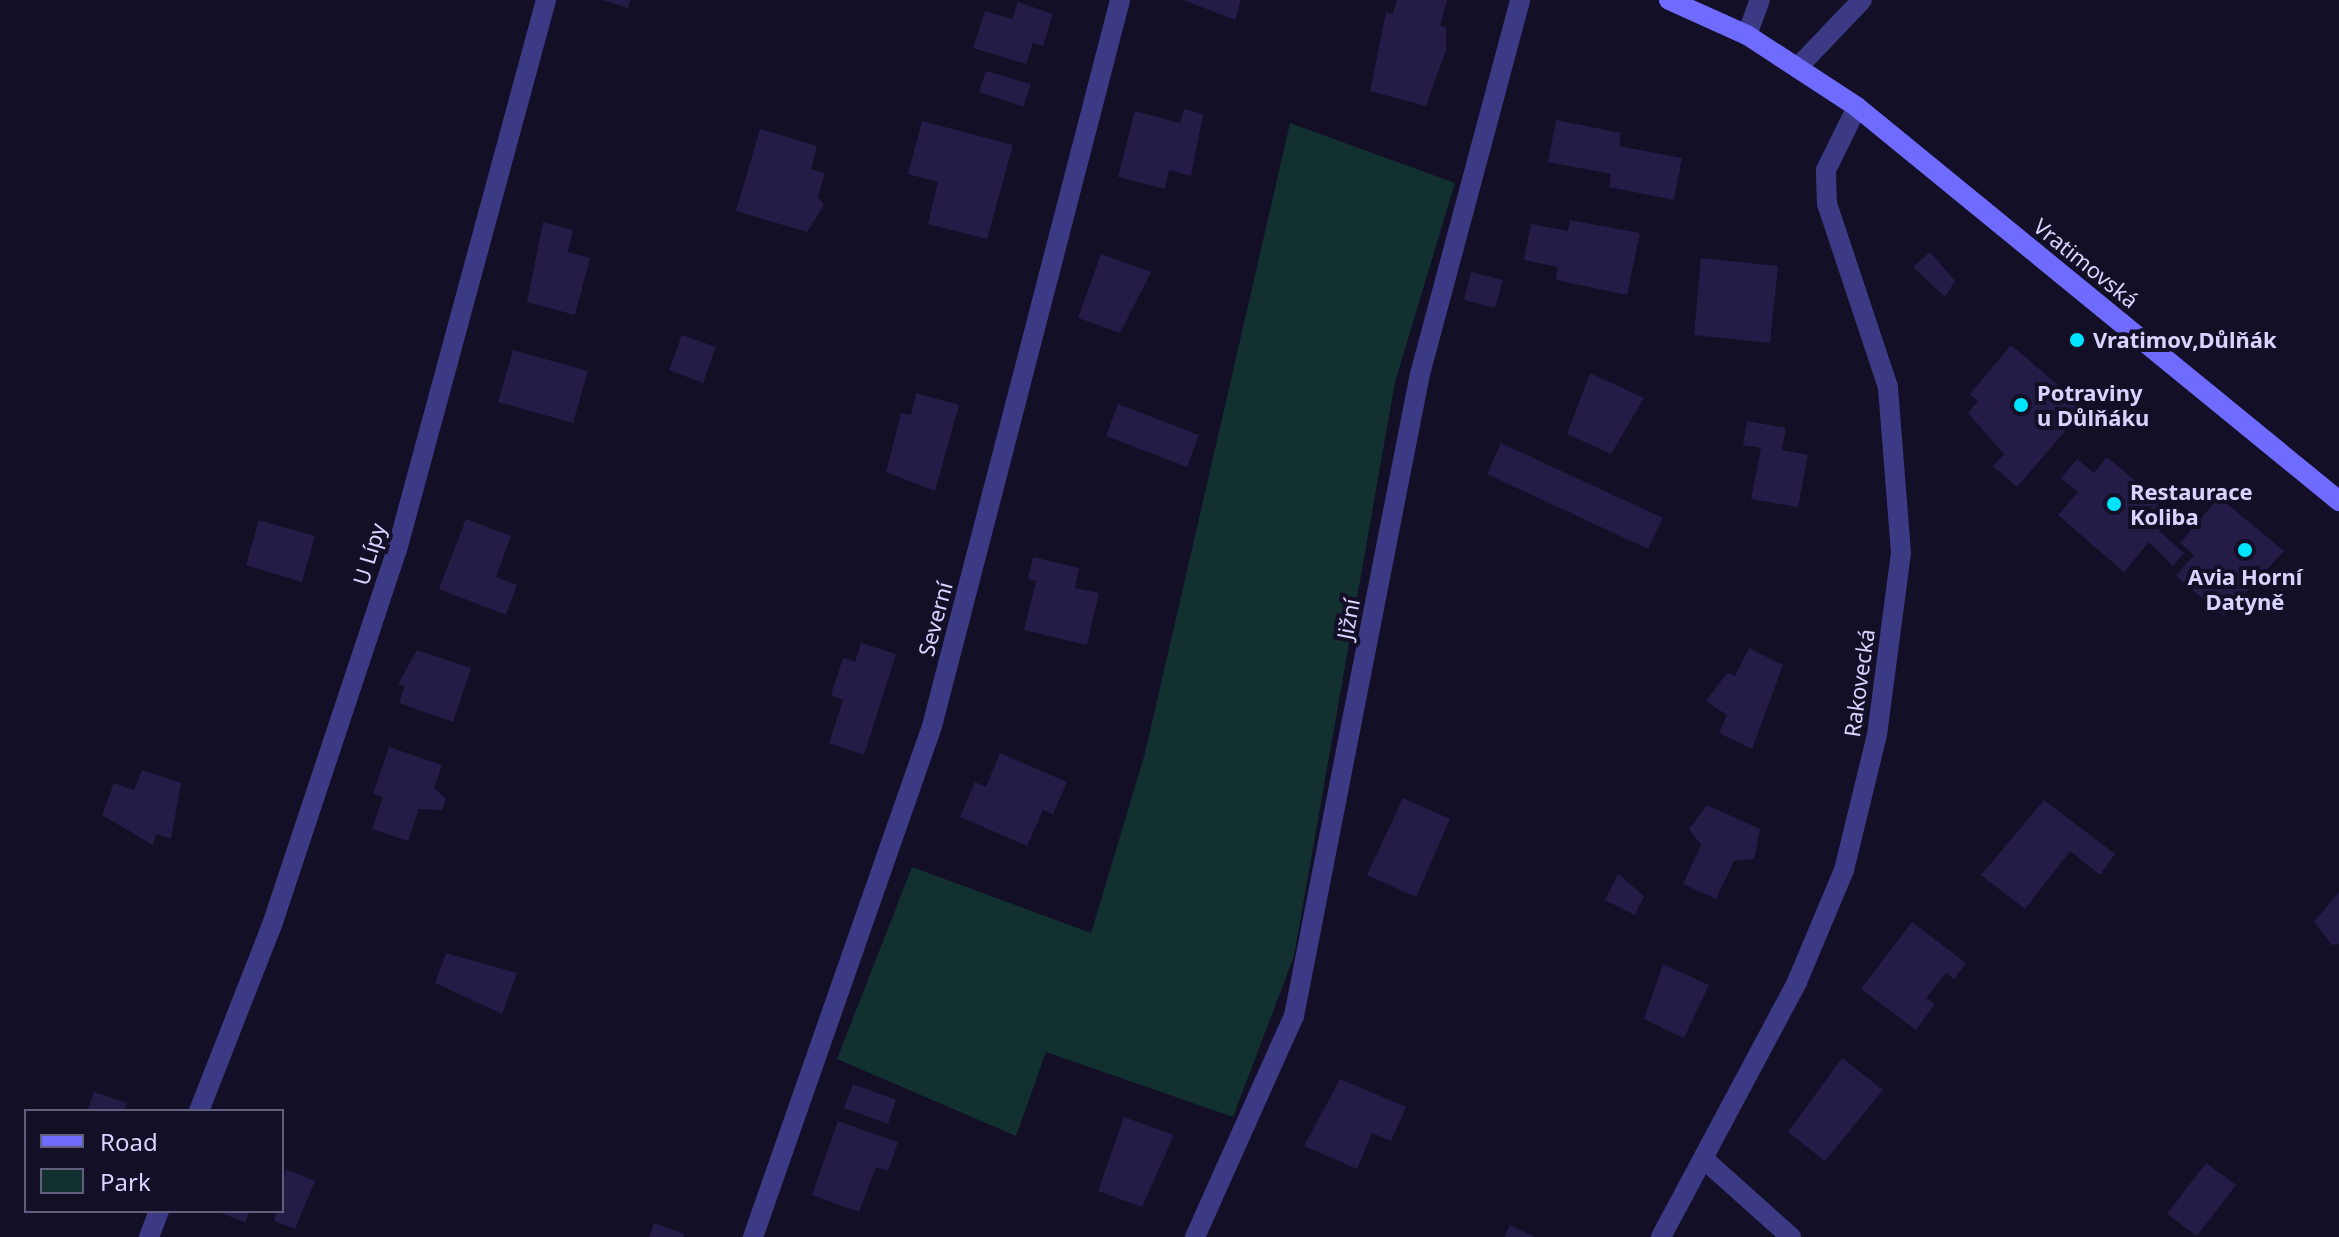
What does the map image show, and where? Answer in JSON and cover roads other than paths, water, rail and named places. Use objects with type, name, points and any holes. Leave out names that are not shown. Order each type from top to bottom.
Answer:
[{"type":"main road","name":"Vratimovská","points":[[1669,0],[1747,35],[1799,66],[1857,107],[2339,501]]},
{"type":"street","name":"U Lípy","points":[[200,1109],[273,922],[397,550],[546,0]]},
{"type":"street","name":"Severní","points":[[753,1237],[932,726],[1120,0]]},
{"type":"street","name":"Jižní","points":[[1195,1237],[1294,1016],[1420,374],[1520,0]]},
{"type":"street","points":[[1747,35],[1760,0]]},
{"type":"street","points":[[1799,66],[1862,0]]},
{"type":"street","name":"Rakovecká","points":[[1661,1237],[1706,1161],[1844,870],[1877,735],[1901,553],[1888,387],[1827,204],[1826,170],[1857,107]]},
{"type":"street","points":[[1706,1161],[1791,1237]]},
{"type":"street","points":[[149,1237],[158,1213]]},
{"type":"place","name":"Vratimov,Důlňák","points":[[2077,340]]},
{"type":"place","name":"Potraviny u Důlňáku","points":[[2021,405]]},
{"type":"place","name":"Restaurace Koliba","points":[[2114,504]]},
{"type":"place","name":"Avia Horní Datyně","points":[[2245,550]]}]
